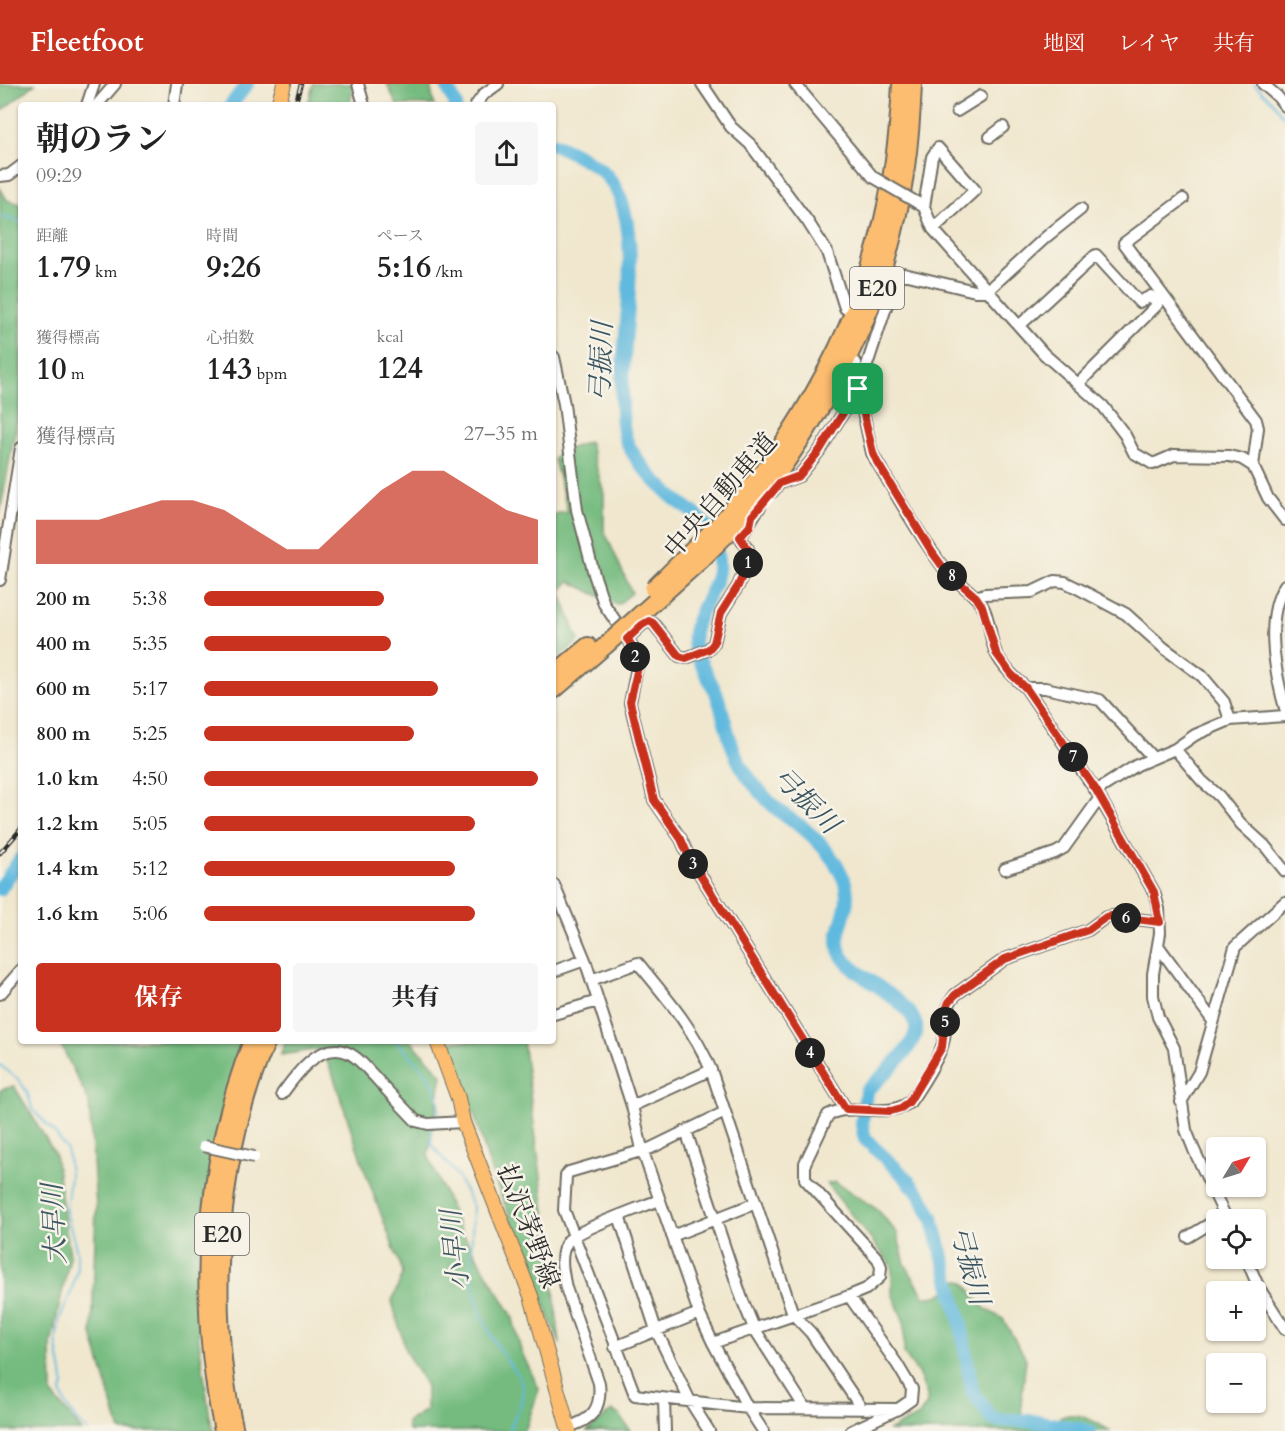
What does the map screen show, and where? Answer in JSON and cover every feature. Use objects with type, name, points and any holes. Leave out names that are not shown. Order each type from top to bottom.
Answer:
[{"type":"highway","name":"中央自動車道","points":[[775,468],[825,376],[854,315],[866,283],[885,212],[899,116],[901,84]]},
{"type":"highway","name":"中央自動車道","points":[[556,688],[775,468],[811,425],[836,382],[865,321],[889,252],[899,208],[912,118],[913,84]]},
{"type":"highway","name":"中央自動車道","points":[[556,673],[602,642]]},
{"type":"highway","name":"E20","points":[[223,1431],[210,1350],[209,1224],[217,1164],[231,1107],[251,1044]]},
{"type":"highway","name":"E20","points":[[235,1431],[225,1373],[221,1320],[222,1227],[227,1187],[240,1125],[266,1044]]},
{"type":"main road","points":[[279,102],[284,84]]},
{"type":"main road","name":"払沢茅野線","points":[[438,1044],[458,1098],[463,1122],[531,1296],[569,1429]]},
{"type":"street","points":[[93,102],[94,84]]},
{"type":"street","points":[[93,102],[115,84]]},
{"type":"street","points":[[174,102],[177,84]]},
{"type":"street","points":[[358,84],[363,102]]},
{"type":"street","points":[[478,102],[484,94],[498,84]]},
{"type":"street","points":[[702,84],[731,127],[750,144],[808,222],[827,252],[845,308]]},
{"type":"street","points":[[795,84],[873,177],[920,205],[933,229],[1044,354],[1079,383],[1114,418],[1139,458],[1153,464],[1174,455],[1229,456],[1242,459],[1253,466],[1268,498],[1285,520]]},
{"type":"street","points":[[1263,84],[1285,106]]},
{"type":"street","points":[[957,111],[981,96]]},
{"type":"street","points":[[990,137],[1003,127]]},
{"type":"street","points":[[920,205],[933,157],[938,148],[975,190],[933,229]]},
{"type":"street","points":[[0,176],[9,175],[18,168]]},
{"type":"street","points":[[1183,199],[1124,243],[1256,420],[1258,428],[1253,466]]},
{"type":"street","points":[[627,639],[649,621],[679,656],[686,658],[709,649],[714,643],[721,613],[738,586],[748,563],[748,549],[740,537],[750,526],[752,516],[780,483],[799,476],[820,450],[866,368],[896,277],[904,274],[975,291],[987,291],[1046,237],[1081,210]]},
{"type":"street","points":[[1019,326],[1096,255],[1139,303],[1151,296],[1158,304],[1079,383]]},
{"type":"street","points":[[856,363],[858,384],[877,462],[945,570],[976,597],[986,615],[996,653],[1011,674],[1026,688],[1097,795],[1154,892],[1160,922],[1159,947],[1153,974],[1153,996],[1158,1017],[1174,1048],[1186,1130],[1218,1209]]},
{"type":"street","points":[[556,366],[564,404],[577,510],[604,604],[631,644],[638,667],[630,702],[654,800],[681,839],[688,855],[846,1109]]},
{"type":"street","points":[[0,580],[18,467]]},
{"type":"street","points":[[976,597],[986,594],[1032,592],[1055,581],[1065,582],[1126,614],[1164,648],[1202,676],[1224,702],[1230,720]]},
{"type":"street","points":[[1285,585],[1278,599],[1274,620],[1276,671],[1285,708]]},
{"type":"street","points":[[1026,688],[1045,688],[1100,700],[1153,758]]},
{"type":"street","points":[[1005,869],[1064,848],[1097,795],[1137,765],[1175,749],[1195,735],[1230,720],[1285,716]]},
{"type":"street","points":[[1175,749],[1202,781],[1219,795],[1240,824],[1265,846],[1285,871]]},
{"type":"street","points":[[556,890],[585,960],[632,1106],[642,1149],[699,1313],[712,1343],[763,1431]]},
{"type":"street","points":[[1181,1102],[1199,1072],[1235,947],[1285,902]]},
{"type":"street","points":[[712,1343],[849,1296],[866,1289],[880,1276],[881,1267],[878,1259],[805,1179],[805,1163],[828,1115],[846,1109],[891,1111],[909,1102],[942,1047],[949,1002],[955,995],[1005,959],[1088,930],[1106,917],[1160,922]]},
{"type":"street","points":[[1159,947],[1213,1021]]},
{"type":"street","points":[[556,970],[585,960]]},
{"type":"street","points":[[591,980],[638,963],[680,1013],[711,1070],[793,1314],[811,1333],[862,1409]]},
{"type":"street","points":[[0,994],[18,973]]},
{"type":"street","points":[[556,1013],[598,1001]]},
{"type":"street","points":[[282,1094],[297,1074],[315,1058],[332,1050],[344,1051],[358,1060],[416,1121],[434,1124],[463,1122]]},
{"type":"street","points":[[632,1106],[711,1070]]},
{"type":"street","points":[[725,1112],[651,1148],[569,1172],[566,1176],[564,1210],[635,1395],[748,1408],[898,1409]]},
{"type":"street","points":[[686,1131],[742,1299],[754,1328],[805,1408]]},
{"type":"street","points":[[201,1145],[254,1157]]},
{"type":"street","points":[[569,1429],[592,1415],[598,1406],[600,1395],[599,1383],[566,1288],[562,1255],[574,1236],[659,1200]]},
{"type":"street","points":[[672,1236],[756,1203]]},
{"type":"street","points":[[619,1216],[656,1330],[690,1401],[709,1431]]},
{"type":"street","points":[[1188,1237],[1206,1227]]},
{"type":"street","points":[[1251,1269],[1259,1288],[1285,1329]]},
{"type":"street","points":[[849,1296],[912,1389],[911,1400],[898,1409],[851,1431]]},
{"type":"street","points":[[615,1347],[699,1313]]},
{"type":"street","points":[[664,1399],[665,1431]]},
{"type":"green space","points":[[0,84],[35,84],[0,112]]},
{"type":"green space","points":[[313,84],[353,84],[350,102],[309,102]]},
{"type":"green space","points":[[387,84],[430,84],[433,102],[396,102]]},
{"type":"green space","points":[[0,188],[7,200],[18,203],[18,414],[0,513]]},
{"type":"green space","points":[[589,442],[604,493],[604,530],[632,593],[617,605],[569,581],[560,592],[579,641],[556,659],[556,514],[568,512],[556,467],[558,452]]},
{"type":"green space","points":[[60,1044],[241,1044],[211,1164],[198,1237],[199,1340],[210,1418],[214,1431],[120,1431],[92,1334],[96,1206],[89,1102]]},
{"type":"green space","points":[[285,1044],[414,1044],[442,1075],[428,1155],[460,1229],[512,1315],[521,1351],[539,1389],[525,1431],[408,1431],[407,1422],[426,1410],[426,1386],[406,1352],[392,1301],[403,1273],[366,1174],[333,1075],[321,1049],[280,1055]]},
{"type":"green space","points":[[448,1044],[523,1044],[560,1344],[490,1167],[465,1084]]},
{"type":"green space","points":[[14,1086],[55,1154],[70,1256],[51,1344],[52,1394],[82,1431],[0,1431],[0,1090]]},
{"type":"green space","points":[[835,1182],[878,1210],[897,1233],[905,1264],[924,1296],[934,1297],[946,1291],[957,1280],[964,1282],[984,1308],[1003,1319],[1026,1359],[1021,1404],[1022,1419],[1026,1425],[1042,1426],[1064,1416],[1076,1415],[1090,1419],[1111,1431],[888,1431],[919,1416],[927,1404],[927,1395],[918,1373],[904,1354],[904,1322],[892,1293],[892,1266],[827,1184]]},
{"type":"green space","points":[[612,1411],[620,1415],[630,1431],[587,1431]]},
{"type":"waterway","points":[[233,102],[247,84]]},
{"type":"waterway","name":"弓振川","points":[[446,84],[455,102]]},
{"type":"waterway","points":[[1254,84],[1273,102],[1285,118]]},
{"type":"waterway","name":"弓振川","points":[[556,145],[598,168],[619,194],[627,223],[630,257],[623,369],[624,432],[635,456],[647,472],[660,486],[701,519],[713,541],[718,572],[699,616],[694,640],[698,658],[718,698],[734,751],[745,773],[767,800],[815,838],[832,858],[841,873],[847,891],[847,901],[838,936],[840,952],[855,970],[903,1006],[912,1016],[916,1026],[915,1034],[905,1052],[866,1091],[862,1125],[865,1139],[903,1175],[921,1196],[932,1217],[960,1320],[972,1390],[992,1419],[1040,1422],[1089,1431]]},
{"type":"waterway","points":[[0,216],[18,221]]},
{"type":"waterway","points":[[0,889],[18,862]]},
{"type":"waterway","name":"小早川","points":[[399,1044],[424,1070],[435,1087],[439,1106],[435,1119]]},
{"type":"waterway","name":"大早川","points":[[0,1065],[18,1079],[27,1092],[33,1110],[67,1150],[70,1175],[66,1211],[77,1252],[77,1271],[60,1318],[56,1340],[64,1386],[61,1392],[63,1398],[72,1413],[88,1431]]},
{"type":"waterway","name":"小早川","points":[[432,1128],[431,1144],[457,1175],[473,1207],[471,1261],[473,1288],[481,1314],[496,1345],[520,1378],[523,1390],[521,1403],[509,1431]]},
{"type":"railway","points":[[296,102],[301,84]]},
{"type":"railway","points":[[0,853],[18,832]]},
{"type":"route","points":[[858,389],[877,462],[945,570],[976,597],[986,615],[996,653],[1011,674],[1026,688],[1096,790],[1099,800],[1154,892],[1160,922],[1106,917],[1088,930],[1005,959],[955,995],[949,1002],[942,1047],[932,1066],[909,1102],[891,1111],[846,1109],[688,855],[681,839],[654,800],[630,702],[638,667],[631,644],[627,639],[649,621],[679,656],[686,658],[709,649],[714,643],[721,613],[738,586],[748,563],[748,549],[740,537],[750,526],[752,516],[780,483],[799,476],[820,450],[858,389]]}]
